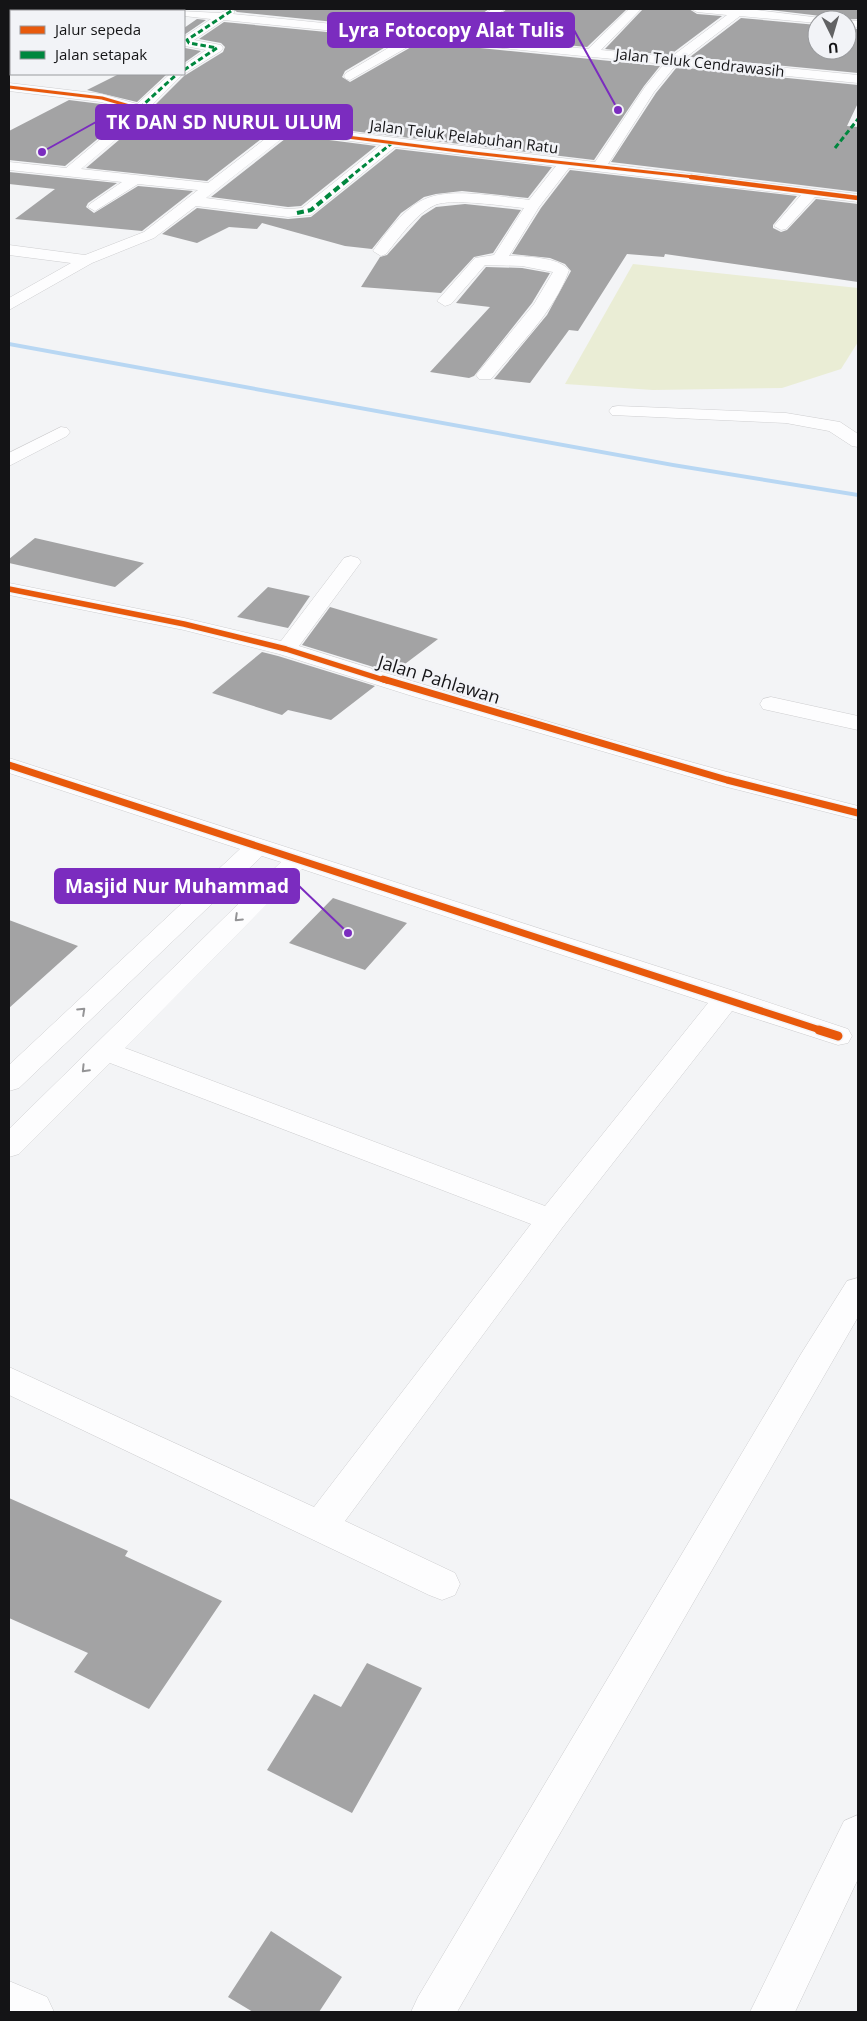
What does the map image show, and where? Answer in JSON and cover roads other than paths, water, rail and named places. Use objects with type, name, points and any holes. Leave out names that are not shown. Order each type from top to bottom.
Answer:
[{"type":"street","points":[[128,9],[144,10]]},
{"type":"street","points":[[456,38],[499,9]]},
{"type":"street","points":[[592,52],[635,9]]},
{"type":"street","points":[[697,9],[742,11],[807,19]]},
{"type":"street","points":[[600,166],[650,90],[674,60],[742,11]]},
{"type":"street","points":[[185,69],[217,48],[189,43],[188,40],[229,12]]},
{"type":"street","name":"Jalan Teluk Cendrawasih","points":[[185,13],[229,12],[420,35],[858,79]]},
{"type":"street","points":[[185,23],[200,14]]},
{"type":"street","points":[[350,76],[420,35]]},
{"type":"street","points":[[70,172],[143,110],[143,105],[177,75]]},
{"type":"street","name":"Jalan Teluk Pelabuhan Ratu","points":[[9,87],[102,98],[143,110],[392,143],[600,166],[858,198]]},
{"type":"street","points":[[9,305],[87,260],[149,235],[286,129]]},
{"type":"street","points":[[194,201],[288,213],[306,212],[392,143]]},
{"type":"street","points":[[499,259],[533,205],[566,162]]},
{"type":"street","points":[[9,166],[210,187]]},
{"type":"street","points":[[17,180],[33,169]]},
{"type":"street","points":[[95,207],[136,179]]},
{"type":"street","points":[[781,226],[830,180]]},
{"type":"street","points":[[381,251],[403,225],[432,201],[466,200],[533,205]]},
{"type":"street","points":[[9,250],[87,260]]},
{"type":"street","points":[[445,301],[467,279],[479,262],[499,259],[552,265],[561,270],[558,280],[541,304],[485,376]]},
{"type":"street","points":[[618,410],[786,418],[834,426],[858,442]]},
{"type":"street","points":[[9,460],[61,432]]},
{"type":"street","points":[[286,649],[351,562]]},
{"type":"street","name":"Jalan Pahlawan","points":[[9,589],[157,619],[286,649],[420,691],[698,772],[858,813]]},
{"type":"street","points":[[770,704],[858,723]]},
{"type":"street","points":[[9,765],[727,998],[838,1036]]},
{"type":"street","points":[[9,1081],[258,845]]},
{"type":"street","points":[[9,1146],[298,859]]},
{"type":"street","points":[[320,1527],[552,1220],[727,998]]},
{"type":"street","points":[[104,1050],[552,1220]]},
{"type":"street","points":[[433,2012],[813,1363],[858,1290]]},
{"type":"street","points":[[9,1380],[442,1584]]},
{"type":"street","points":[[772,2012],[858,1835]]},
{"type":"street","points":[[9,2003],[32,2012]]},
{"type":"waterway","points":[[9,344],[673,465],[858,495]]},
{"type":"place","name":"Lyra Fotocopy Alat Tulis","points":[[618,110]]},
{"type":"place","name":"TK DAN SD NURUL ULUM","points":[[42,152]]},
{"type":"place","name":"Masjid Nur Muhammad","points":[[348,933]]}]
